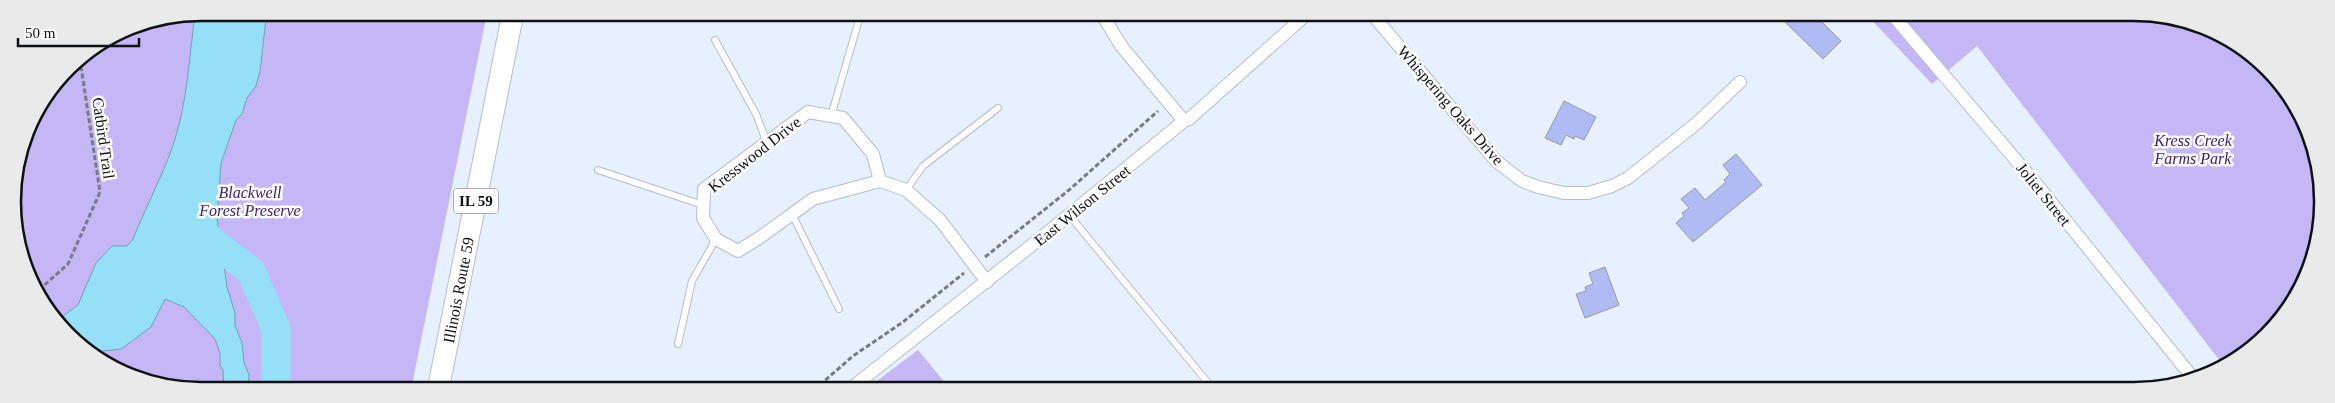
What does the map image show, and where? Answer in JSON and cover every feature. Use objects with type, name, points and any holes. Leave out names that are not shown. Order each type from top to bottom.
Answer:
[{"type":"main road","name":"Illinois Route 59","points":[[440,382],[511,21]]},
{"type":"street","points":[[1106,21],[1122,47],[1184,121]]},
{"type":"street","name":"East Wilson Street","points":[[859,382],[987,282],[1190,118],[1299,21]]},
{"type":"street","name":"Whispering Oaks Drive","points":[[1378,21],[1496,161],[1522,181],[1564,193],[1588,192],[1612,186],[1628,178],[1697,123],[1740,82]]},
{"type":"street","name":"Joliet Street","points":[[1899,21],[2033,180],[2189,373]]},
{"type":"street","name":"Kresswood Drive","points":[[808,112],[831,116],[843,118],[873,154],[880,181],[812,199],[738,251],[716,239],[703,218],[704,189],[808,112]]},
{"type":"street","points":[[880,181],[906,190],[940,220],[987,282]]},
{"type":"lane","points":[[831,116],[858,21]]},
{"type":"lane","points":[[715,40],[756,114],[767,143]]},
{"type":"lane","points":[[906,190],[924,166],[998,108]]},
{"type":"lane","points":[[598,170],[703,205]]},
{"type":"lane","points":[[792,214],[839,309]]},
{"type":"lane","points":[[1069,216],[1207,382]]},
{"type":"lane","points":[[678,344],[692,281],[716,239]]},
{"type":"path","name":"Catbird Trail","points":[[43,287],[68,264],[100,192],[81,68]]},
{"type":"path","points":[[984,258],[1069,190],[1161,109]]},
{"type":"path","points":[[823,382],[853,356],[904,322],[966,271]]},
{"type":"green space","name":"Blackwell Forest Preserve","points":[[202,21],[485,21],[413,382],[202,382],[155,376],[111,358],[92,345],[58,311],[45,292],[27,248],[23,225],[21,202],[27,155],[45,111],[58,92],[92,58],[111,45],[155,27]]},
{"type":"green space","name":"Kress Creek Farms Park","points":[[1873,21],[2134,21],[2180,27],[2224,45],[2243,58],[2277,92],[2290,111],[2308,155],[2314,202],[2312,225],[2308,248],[2290,292],[2261,329],[2243,345],[2219,360],[1977,46],[1932,84]]},
{"type":"green space","points":[[918,350],[944,382],[876,382]]},
{"type":"water","points":[[266,21],[260,71],[256,86],[247,98],[242,114],[236,120],[221,163],[217,218],[227,287],[235,313],[235,325],[242,343],[244,363],[249,375],[249,382],[224,382],[220,353],[215,339],[184,307],[165,299],[151,327],[121,349],[101,351],[74,329],[63,316],[78,305],[96,263],[112,246],[127,246],[133,239],[175,140],[185,98],[194,22]]},
{"type":"building","points":[[1821,21],[1841,41],[1823,59],[1785,22]]},
{"type":"building","points":[[1564,101],[1596,117],[1584,140],[1575,136],[1574,139],[1566,135],[1561,145],[1545,138]]},
{"type":"building","points":[[1736,154],[1762,185],[1693,242],[1676,223],[1684,216],[1682,213],[1689,208],[1681,199],[1695,188],[1705,200],[1726,182],[1724,180],[1730,174],[1723,165]]},
{"type":"building","points":[[1605,267],[1619,305],[1585,318],[1576,294],[1586,291],[1585,287],[1593,284],[1589,273]]},
{"type":"waterway","points":[[196,219],[197,224],[211,241],[251,271],[276,329],[276,382]]}]
